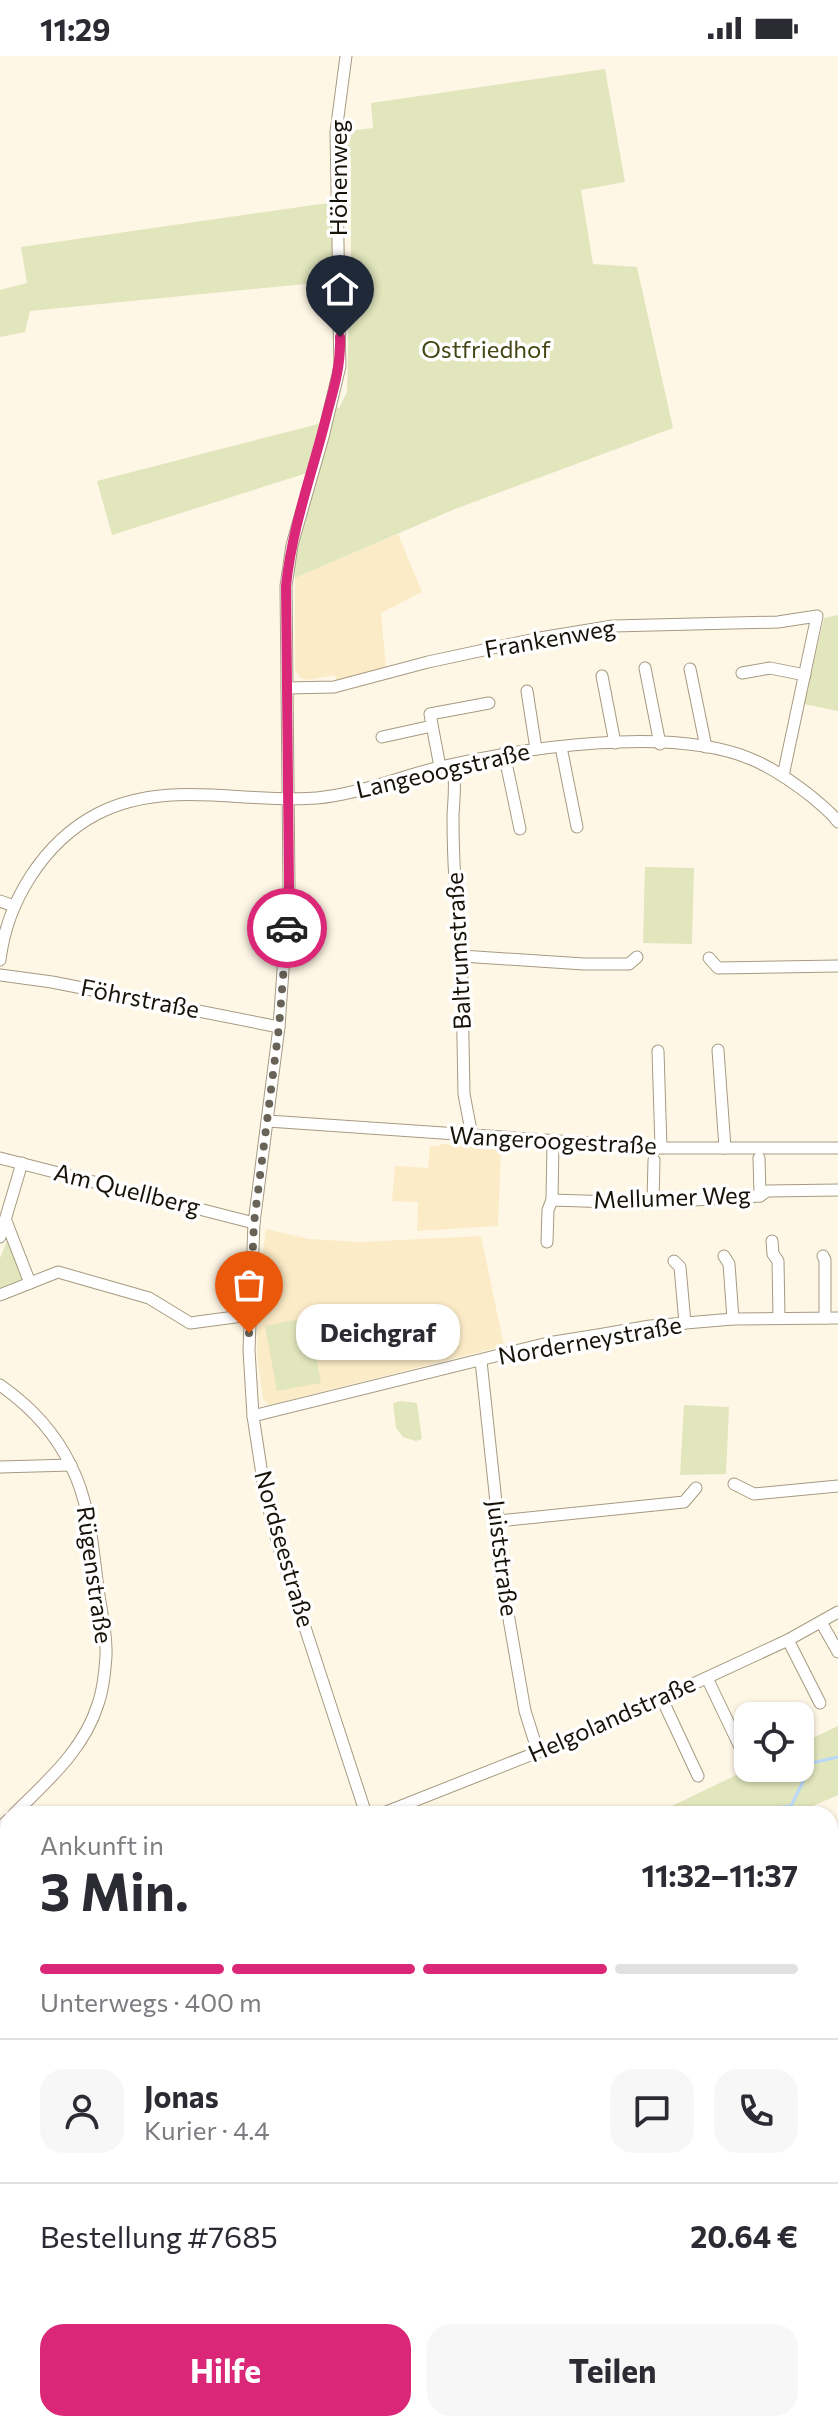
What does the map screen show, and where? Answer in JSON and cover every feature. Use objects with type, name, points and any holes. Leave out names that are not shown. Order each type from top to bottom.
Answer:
[{"type":"street","name":"Höhenweg","points":[[339,299],[336,132],[346,56]]},
{"type":"street","points":[[288,798],[287,574],[340,366],[339,321]]},
{"type":"street","name":"Frankenweg","points":[[287,688],[334,687],[428,662],[613,626],[778,622],[817,616],[805,675]]},
{"type":"street","points":[[645,668],[660,744]]},
{"type":"street","points":[[742,673],[770,668],[805,675],[783,776]]},
{"type":"street","points":[[690,669],[706,747]]},
{"type":"street","points":[[602,676],[615,743]]},
{"type":"street","points":[[527,691],[536,749]]},
{"type":"street","points":[[440,767],[430,714],[489,703]]},
{"type":"street","points":[[382,737],[432,726]]},
{"type":"street","name":"Langeoogstraße","points":[[0,960],[14,906],[41,861],[57,843],[73,829],[117,806],[176,794],[315,798],[504,753],[615,743],[660,744],[706,747],[751,759],[793,781],[837,818]]},
{"type":"street","points":[[561,747],[577,827]]},
{"type":"street","points":[[504,753],[520,829]]},
{"type":"street","name":"Baltrumstraße","points":[[453,765],[457,788],[453,812],[456,905],[462,956],[464,1094],[472,1136]]},
{"type":"street","name":"Nordseestraße","points":[[288,798],[289,885],[279,1027],[254,1223],[250,1315],[253,1416],[265,1494],[279,1548],[363,1806]]},
{"type":"street","points":[[0,901],[14,906]]},
{"type":"street","points":[[462,956],[594,964],[629,964],[637,957]]},
{"type":"street","points":[[709,958],[718,968],[838,966]]},
{"type":"street","name":"Föhrstraße","points":[[0,975],[52,982],[279,1027]]},
{"type":"street","points":[[718,1050],[725,1148]]},
{"type":"street","points":[[658,1051],[661,1148]]},
{"type":"street","name":"Wangeroogestraße","points":[[268,1121],[661,1148],[838,1148]]},
{"type":"street","points":[[547,1242],[548,1210],[552,1200],[553,1142]]},
{"type":"street","name":"Am Quellberg","points":[[0,1158],[254,1223]]},
{"type":"street","points":[[759,1158],[760,1196]]},
{"type":"street","points":[[653,1202],[654,1160]]},
{"type":"street","points":[[0,1237],[22,1163]]},
{"type":"street","name":"Mellumer Weg","points":[[552,1200],[653,1202],[760,1196],[767,1191],[838,1190]]},
{"type":"street","points":[[6,1221],[30,1283]]},
{"type":"street","points":[[772,1241],[773,1254],[778,1261],[779,1317]]},
{"type":"street","points":[[724,1256],[729,1264],[733,1319]]},
{"type":"street","points":[[823,1256],[832,1318]]},
{"type":"street","points":[[674,1261],[680,1267],[685,1323]]},
{"type":"street","points":[[0,1295],[58,1272],[149,1298],[190,1323],[250,1315]]},
{"type":"street","name":"Norderneystraße","points":[[253,1416],[548,1343],[685,1323],[779,1317],[832,1318]]},
{"type":"street","name":"Juiststraße","points":[[481,1361],[498,1521],[498,1556],[525,1711],[538,1752]]},
{"type":"street","name":"Rügenstraße","points":[[0,1385],[47,1426],[71,1465],[84,1497],[105,1636],[104,1672],[98,1704],[63,1766],[22,1806]]},
{"type":"street","points":[[0,1467],[71,1465]]},
{"type":"street","points":[[734,1484],[754,1494],[838,1486]]},
{"type":"street","points":[[498,1521],[684,1502],[696,1488]]},
{"type":"street","name":"Helgolandstraße","points":[[401,1806],[662,1699],[788,1640],[838,1612]]},
{"type":"street","points":[[821,1622],[838,1652]]},
{"type":"street","points":[[788,1640],[820,1703]]},
{"type":"street","points":[[707,1678],[733,1732]]},
{"type":"street","points":[[662,1699],[698,1776]]},
{"type":"shaded area","points":[[398,534],[422,592],[381,613],[386,667],[338,684],[335,675],[309,680],[300,678],[295,670],[295,578]]},
{"type":"shaded area","points":[[430,1146],[501,1148],[498,1226],[417,1231],[418,1202],[392,1201],[395,1166],[428,1168]]},
{"type":"shaded area","points":[[266,1229],[309,1239],[361,1242],[481,1236],[504,1346],[269,1405],[263,1399],[257,1355],[258,1288]]},
{"type":"green space","name":"Ostfriedhof","points":[[605,69],[625,182],[581,190],[593,264],[637,267],[673,428],[455,509],[295,578],[294,561],[307,493],[333,407],[339,408],[347,392],[349,313],[342,313],[342,295],[351,295],[351,159],[340,158],[340,132],[373,128],[371,103]]},
{"type":"green space","points":[[335,202],[336,281],[30,311],[25,332],[0,337],[0,290],[27,283],[21,247]]},
{"type":"green space","points":[[322,423],[307,473],[112,535],[97,481]]},
{"type":"green space","points":[[838,615],[838,711],[804,704],[824,618]]},
{"type":"green space","points":[[645,867],[694,868],[692,944],[643,943]]},
{"type":"green space","points":[[9,1236],[26,1279],[0,1290],[0,1258]]},
{"type":"green space","points":[[309,1317],[321,1383],[277,1391],[265,1326]]},
{"type":"green space","points":[[393,1403],[417,1403],[422,1439],[416,1441],[403,1437],[396,1428]]},
{"type":"green space","points":[[684,1405],[729,1407],[726,1474],[680,1475]]},
{"type":"green space","points":[[838,1726],[838,1795],[813,1806],[672,1806],[734,1776],[734,1782],[814,1782],[814,1737]]},
{"type":"waterway","points":[[791,1806],[812,1763],[838,1757]]},
{"type":"way so far","points":[[249,1333],[254,1223],[279,1027],[287,928]]},
{"type":"place","name":"Deichgraf","points":[[249,1333]]},
{"type":"route","points":[[287,928],[286,586],[299,516],[340,366],[340,337]]}]
